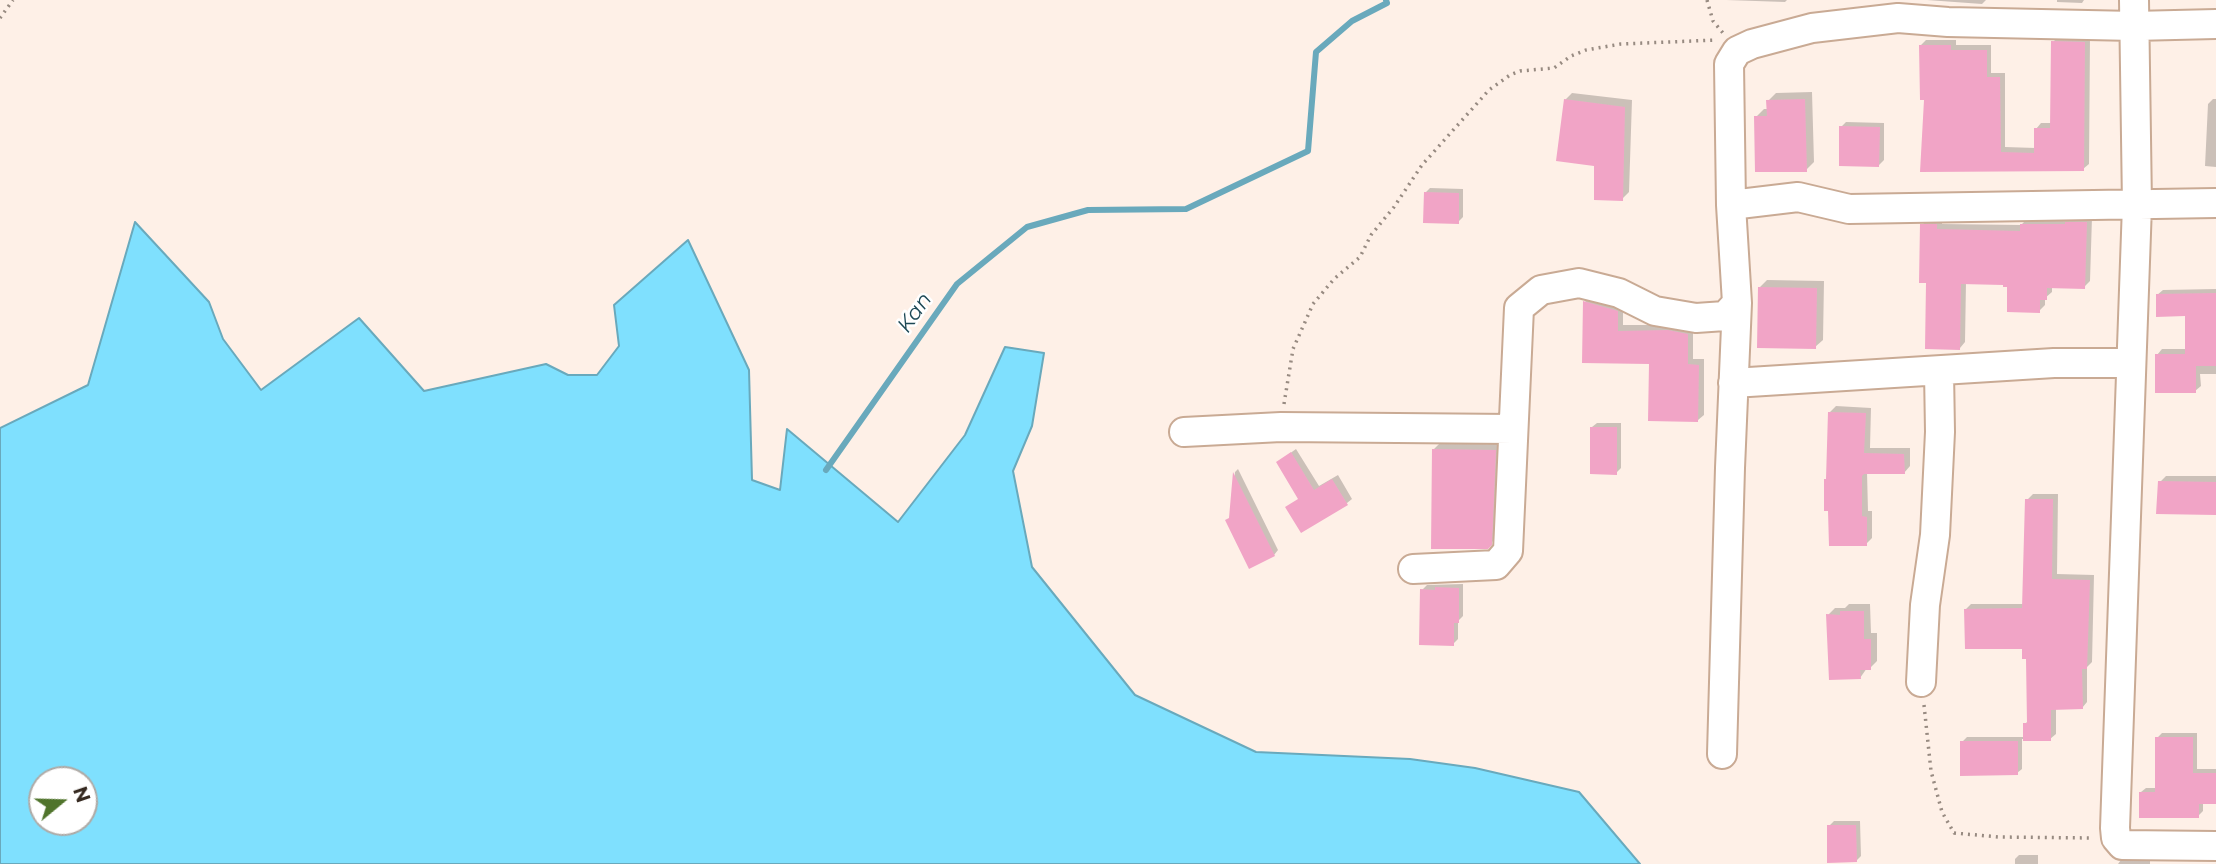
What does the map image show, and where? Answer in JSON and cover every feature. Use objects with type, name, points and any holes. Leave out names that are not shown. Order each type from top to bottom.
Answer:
[{"type":"street","points":[[1722,754],[1737,303],[1731,205],[1729,64],[1737,51],[1812,27],[1899,9],[1948,22],[2134,13],[2216,24]]},
{"type":"street","points":[[2134,13],[2137,205],[2116,838],[2122,845],[2216,846]]},
{"type":"street","points":[[1731,205],[1798,197],[1849,209],[2216,203]]},
{"type":"street","points":[[1413,569],[1496,565],[1508,551],[1519,308],[1541,290],[1579,283],[1619,293],[1655,311],[1696,318],[1725,316],[1737,303]]},
{"type":"street","points":[[1733,383],[2054,363],[2131,363]]},
{"type":"street","points":[[1921,682],[1925,606],[1935,535],[1940,432],[1939,370]]},
{"type":"street","points":[[1184,432],[1281,427],[1513,429]]},
{"type":"path","points":[[0,18],[13,0]]},
{"type":"path","points":[[1281,427],[1293,349],[1313,304],[1334,279],[1360,257],[1370,235],[1394,207],[1422,164],[1489,90],[1520,71],[1554,68],[1571,56],[1586,50],[1620,44],[1728,40]]},
{"type":"path","points":[[1921,682],[1931,771],[1942,812],[1954,833],[1999,837],[2116,838]]},
{"type":"water","points":[[135,222],[209,302],[223,339],[261,390],[359,318],[424,391],[546,364],[568,375],[597,375],[619,346],[614,305],[688,240],[749,370],[752,480],[780,490],[787,429],[898,522],[965,435],[1005,347],[1044,353],[1032,426],[1013,471],[1032,567],[1135,695],[1256,752],[1410,759],[1475,768],[1579,792],[1640,864],[0,864],[0,428],[88,385]]},
{"type":"building","points":[[2051,41],[2085,42],[2084,171],[1920,172],[1924,100],[1920,100],[1919,45],[1951,45],[1951,50],[1987,50],[1987,77],[2000,77],[2001,152],[2034,153],[2034,128],[2050,128]]},
{"type":"building","points":[[1564,99],[1625,107],[1623,201],[1594,200],[1594,166],[1556,161]]},
{"type":"building","points":[[1805,99],[1807,172],[1755,172],[1754,116],[1767,116],[1766,100]]},
{"type":"building","points":[[1839,126],[1880,127],[1879,167],[1839,166]]},
{"type":"building","points":[[1424,192],[1459,193],[1459,224],[1423,223]]},
{"type":"building","points":[[2087,222],[2085,289],[2047,288],[2047,300],[2040,300],[2040,313],[2007,312],[2007,287],[1961,284],[1960,350],[1925,349],[1926,283],[1919,283],[1920,224],[1937,224],[1937,229],[2020,231],[2020,224]]},
{"type":"building","points":[[1758,287],[1817,288],[1816,349],[1757,348]]},
{"type":"building","points":[[2216,293],[2216,366],[2196,366],[2196,393],[2155,393],[2155,354],[2185,354],[2185,316],[2156,317],[2156,294]]},
{"type":"building","points":[[1583,301],[1618,311],[1618,331],[1668,330],[1688,334],[1688,364],[1699,365],[1698,422],[1648,421],[1649,364],[1582,363]]},
{"type":"building","points":[[1828,412],[1866,413],[1864,453],[1904,454],[1905,474],[1862,476],[1862,516],[1867,517],[1867,546],[1829,546],[1828,511],[1824,511]]},
{"type":"building","points":[[1590,427],[1617,427],[1617,475],[1590,474]]},
{"type":"building","points":[[1432,449],[1496,450],[1492,545],[1488,549],[1431,549]]},
{"type":"building","points":[[1291,452],[1314,490],[1332,479],[1348,505],[1301,533],[1285,507],[1298,499],[1276,462]]},
{"type":"building","points":[[1233,472],[1275,556],[1249,569],[1225,520],[1229,518]]},
{"type":"building","points":[[2158,481],[2216,482],[2216,515],[2156,514]]},
{"type":"building","points":[[2025,499],[2053,499],[2052,579],[2090,580],[2087,669],[2082,669],[2083,709],[2051,710],[2051,741],[2023,741],[2023,723],[2027,723],[2026,659],[2022,659],[2022,649],[1965,649],[1964,609],[2022,608]]},
{"type":"building","points":[[1435,587],[1459,588],[1459,623],[1454,623],[1454,646],[1419,645],[1420,589],[1435,590]]},
{"type":"building","points":[[1840,611],[1864,611],[1864,639],[1871,639],[1871,670],[1860,670],[1861,679],[1829,680],[1826,614],[1840,615]]},
{"type":"building","points":[[2155,737],[2193,737],[2193,773],[2216,773],[2216,804],[2199,804],[2199,818],[2139,818],[2139,792],[2155,792]]},
{"type":"building","points":[[1960,741],[2018,741],[2018,775],[1960,776]]},
{"type":"building","points":[[1827,825],[1856,825],[1857,862],[1827,863]]},
{"type":"waterway","name":"Kan","points":[[826,470],[957,284],[1027,227],[1088,210],[1186,209],[1308,151],[1316,52],[1352,21],[1387,3],[1386,0]]}]
